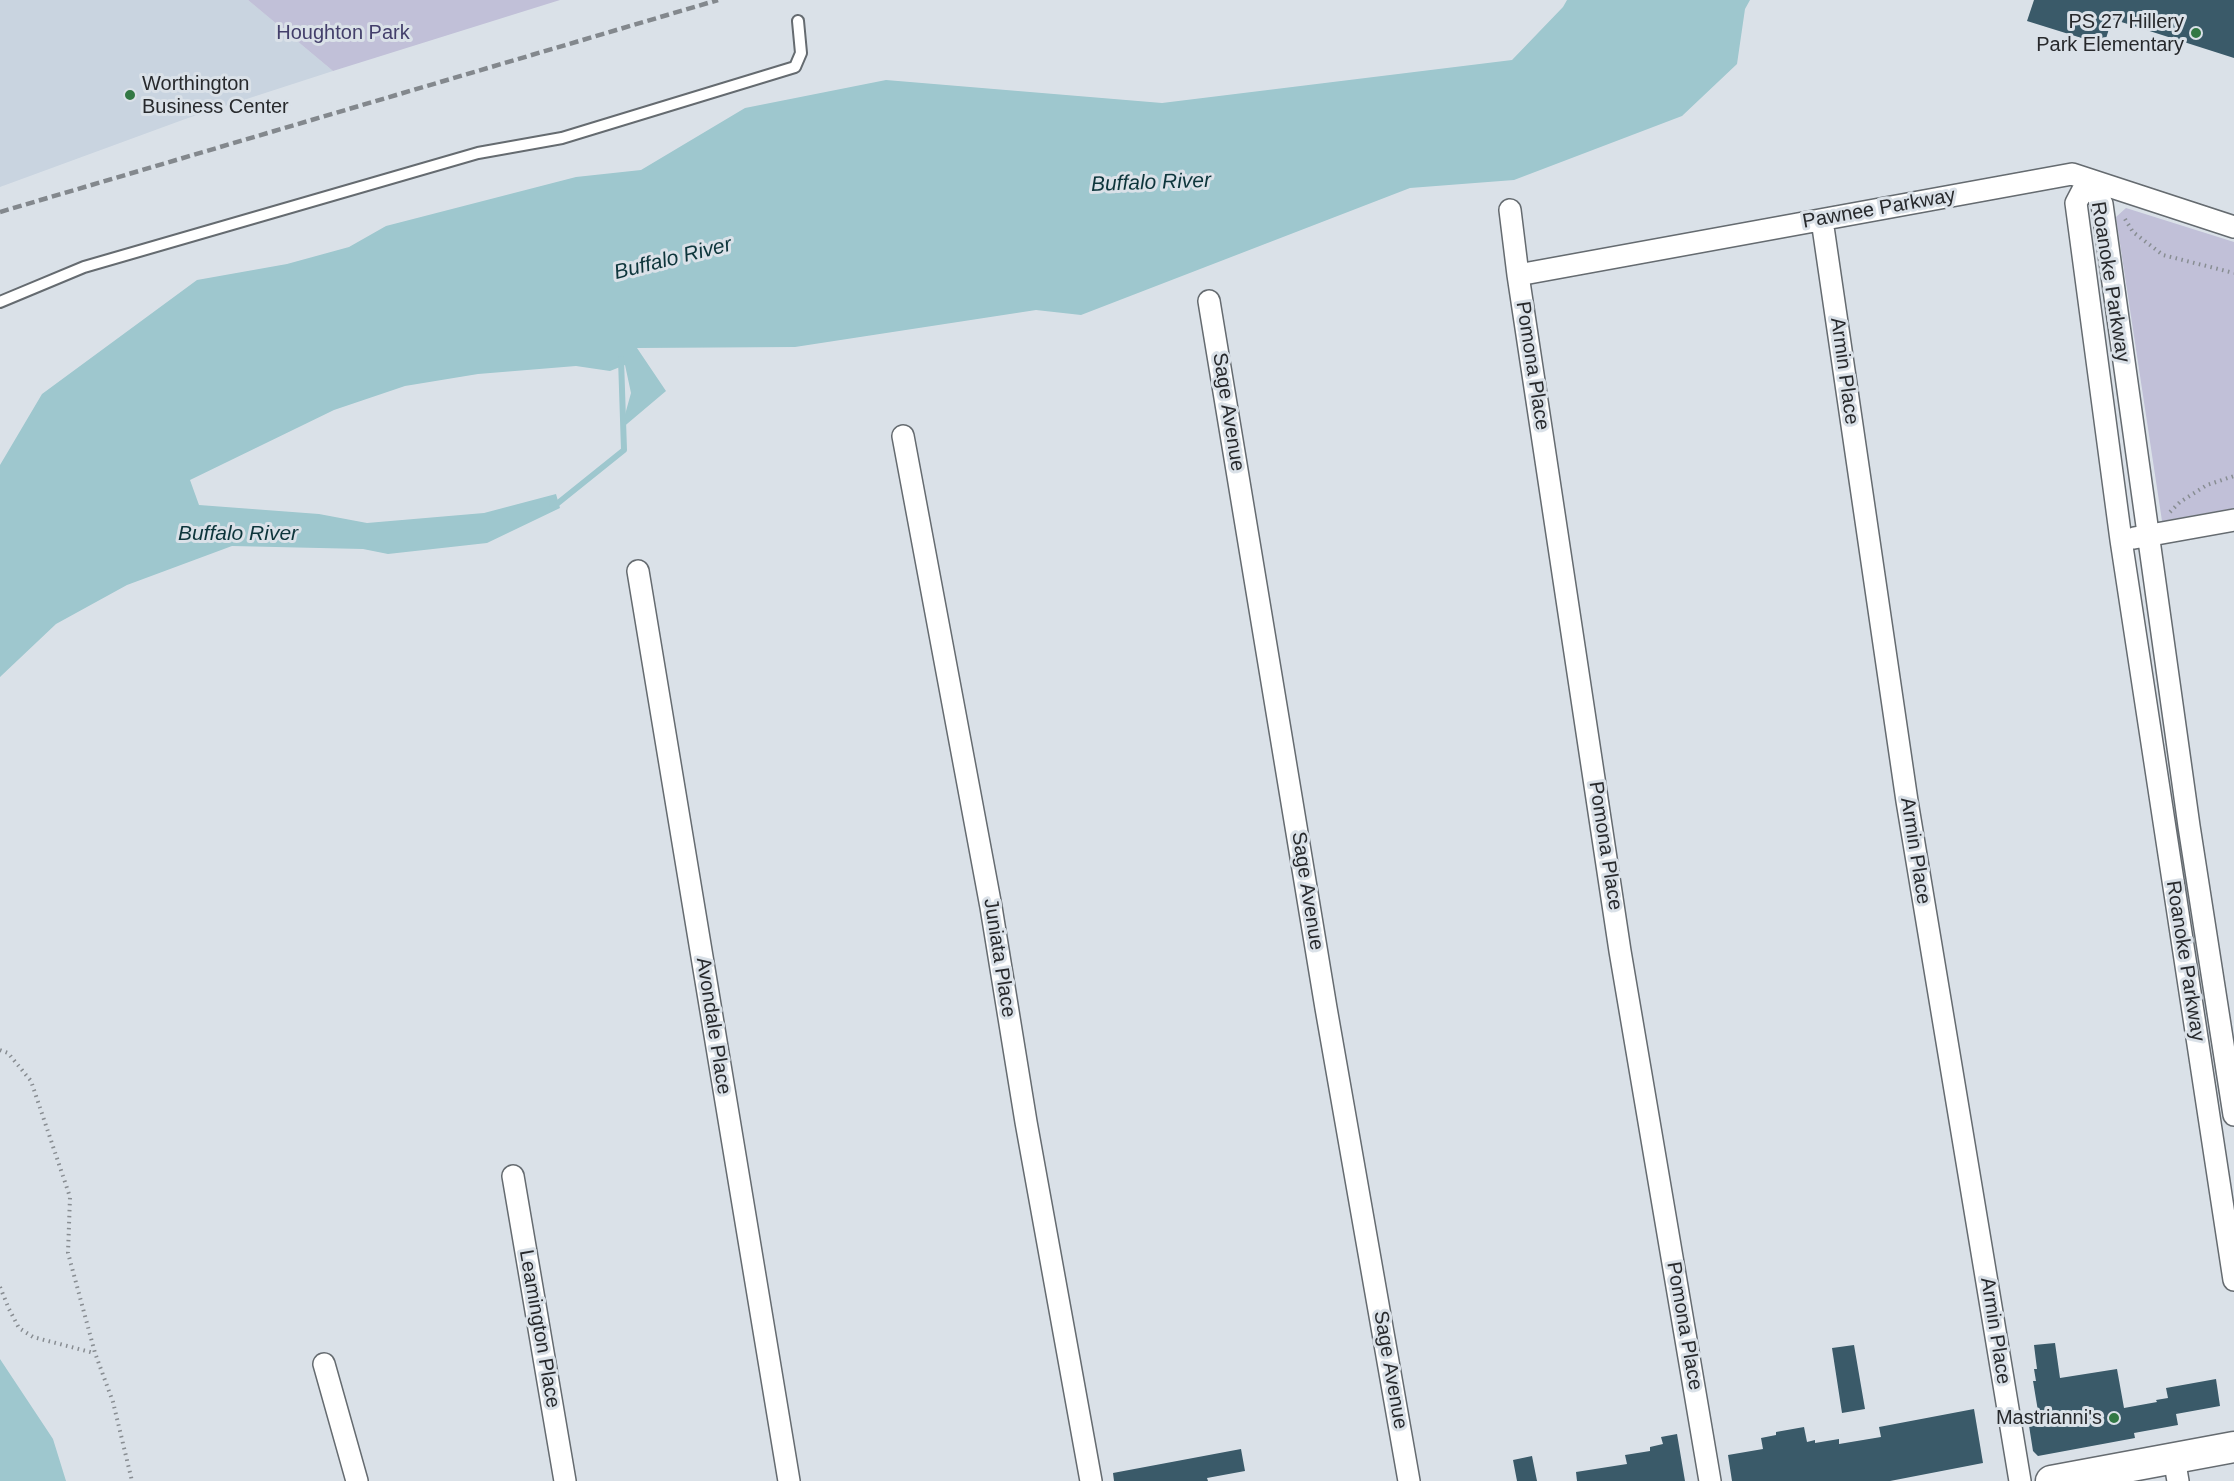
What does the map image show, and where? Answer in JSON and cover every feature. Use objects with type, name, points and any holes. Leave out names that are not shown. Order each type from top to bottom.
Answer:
[{"type":"main road","points":[[2050,1481],[2176,1470],[2234,1447]]},
{"type":"street","name":"Pawnee Parkway","points":[[1518,275],[2072,174],[2234,227]]},
{"type":"street","name":"Roanoke Parkway","points":[[2088,180],[2102,204],[2189,826],[2234,1115]]},
{"type":"street","name":"Roanoke Parkway","points":[[2088,180],[2076,203],[2121,540],[2234,1280]]},
{"type":"street","name":"Pomona Place","points":[[1510,210],[1620,951],[1710,1481]]},
{"type":"street","name":"Armin Place","points":[[1822,220],[1907,801],[2020,1481]]},
{"type":"street","name":"Sage Avenue","points":[[1209,301],[1326,1008],[1410,1481]]},
{"type":"street","name":"Juniata Place","points":[[903,436],[991,908],[1026,1122],[1091,1481]]},
{"type":"street","points":[[2121,540],[2234,520]]},
{"type":"street","name":"Avondale Place","points":[[638,571],[789,1481]]},
{"type":"street","points":[[2165,830],[2189,826]]},
{"type":"street","points":[[2204,1092],[2230,1089]]},
{"type":"street","name":"Leamington Place","points":[[513,1176],[565,1481]]},
{"type":"street","points":[[324,1364],[357,1481]]},
{"type":"lane","points":[[0,302],[84,267],[478,153],[562,138],[795,68],[801,53],[798,21]]},
{"type":"path","points":[[2121,190],[2118,209],[2133,232],[2163,255],[2234,273]]},
{"type":"path","points":[[2170,531],[2168,514],[2180,502],[2206,485],[2234,476]]},
{"type":"path","points":[[0,1050],[8,1053],[31,1081],[70,1197],[68,1253],[95,1353],[113,1402],[132,1481]]},
{"type":"path","points":[[0,1287],[19,1328],[33,1337],[95,1353]]},
{"type":"shaded area","name":"Worthington Business Center","points":[[0,0],[248,0],[333,71],[188,118],[0,187]]},
{"type":"green space","name":"Houghton Park","points":[[248,0],[560,0],[333,71]]},
{"type":"green space","points":[[2126,208],[2234,242],[2234,508],[2162,521],[2116,217]]},
{"type":"water","points":[[1567,0],[1750,0],[1745,9],[1737,64],[1682,116],[1514,180],[1410,188],[1081,315],[1036,310],[795,347],[637,348],[666,391],[621,429],[631,393],[625,365],[610,371],[576,366],[478,374],[405,386],[334,410],[190,480],[199,505],[319,514],[367,523],[484,513],[556,494],[560,508],[487,543],[388,554],[363,549],[232,546],[127,585],[56,624],[0,677],[0,465],[42,394],[197,280],[287,264],[349,247],[386,226],[576,177],[641,170],[745,108],[886,80],[1162,103],[1512,60]]},
{"type":"water","points":[[0,1359],[53,1439],[66,1481],[0,1481]]},
{"type":"building","name":"PS 27 Hillery Park Elementary","points":[[2034,0],[2234,0],[2234,58],[2112,19],[2104,45],[2027,21]]},
{"type":"building","points":[[2055,1343],[2060,1378],[2117,1369],[2124,1408],[2168,1398],[2166,1388],[2216,1379],[2220,1406],[2176,1414],[2178,1425],[2134,1433],[2135,1438],[2038,1456],[2033,1451],[2027,1413],[2038,1411],[2033,1381],[2036,1381],[2034,1369],[2037,1369],[2034,1345]]},
{"type":"building","points":[[1854,1345],[1865,1409],[1842,1413],[1832,1348]]},
{"type":"building","points":[[1974,1409],[1983,1463],[1890,1481],[1732,1481],[1728,1455],[1763,1449],[1761,1438],[1776,1435],[1776,1432],[1804,1427],[1807,1442],[1839,1439],[1839,1444],[1881,1437],[1879,1427]]},
{"type":"building","points":[[1677,1434],[1685,1481],[1577,1481],[1576,1472],[1627,1464],[1625,1455],[1650,1451],[1650,1447],[1663,1444],[1661,1437]]},
{"type":"building","points":[[1241,1449],[1245,1471],[1207,1478],[1208,1481],[1114,1481],[1113,1473]]},
{"type":"building","points":[[1532,1456],[1537,1481],[1517,1481],[1513,1460]]},
{"type":"waterway","name":"Buffalo River","points":[[552,504],[558,503],[624,450],[621,359]]},
{"type":"railway","points":[[0,212],[718,0]]},
{"type":"place","name":"PS 27 Hillery Park Elementary","points":[[2196,33]]},
{"type":"place","name":"Worthington Business Center","points":[[130,95]]},
{"type":"place","name":"Mastrianni's","points":[[2114,1418]]}]
